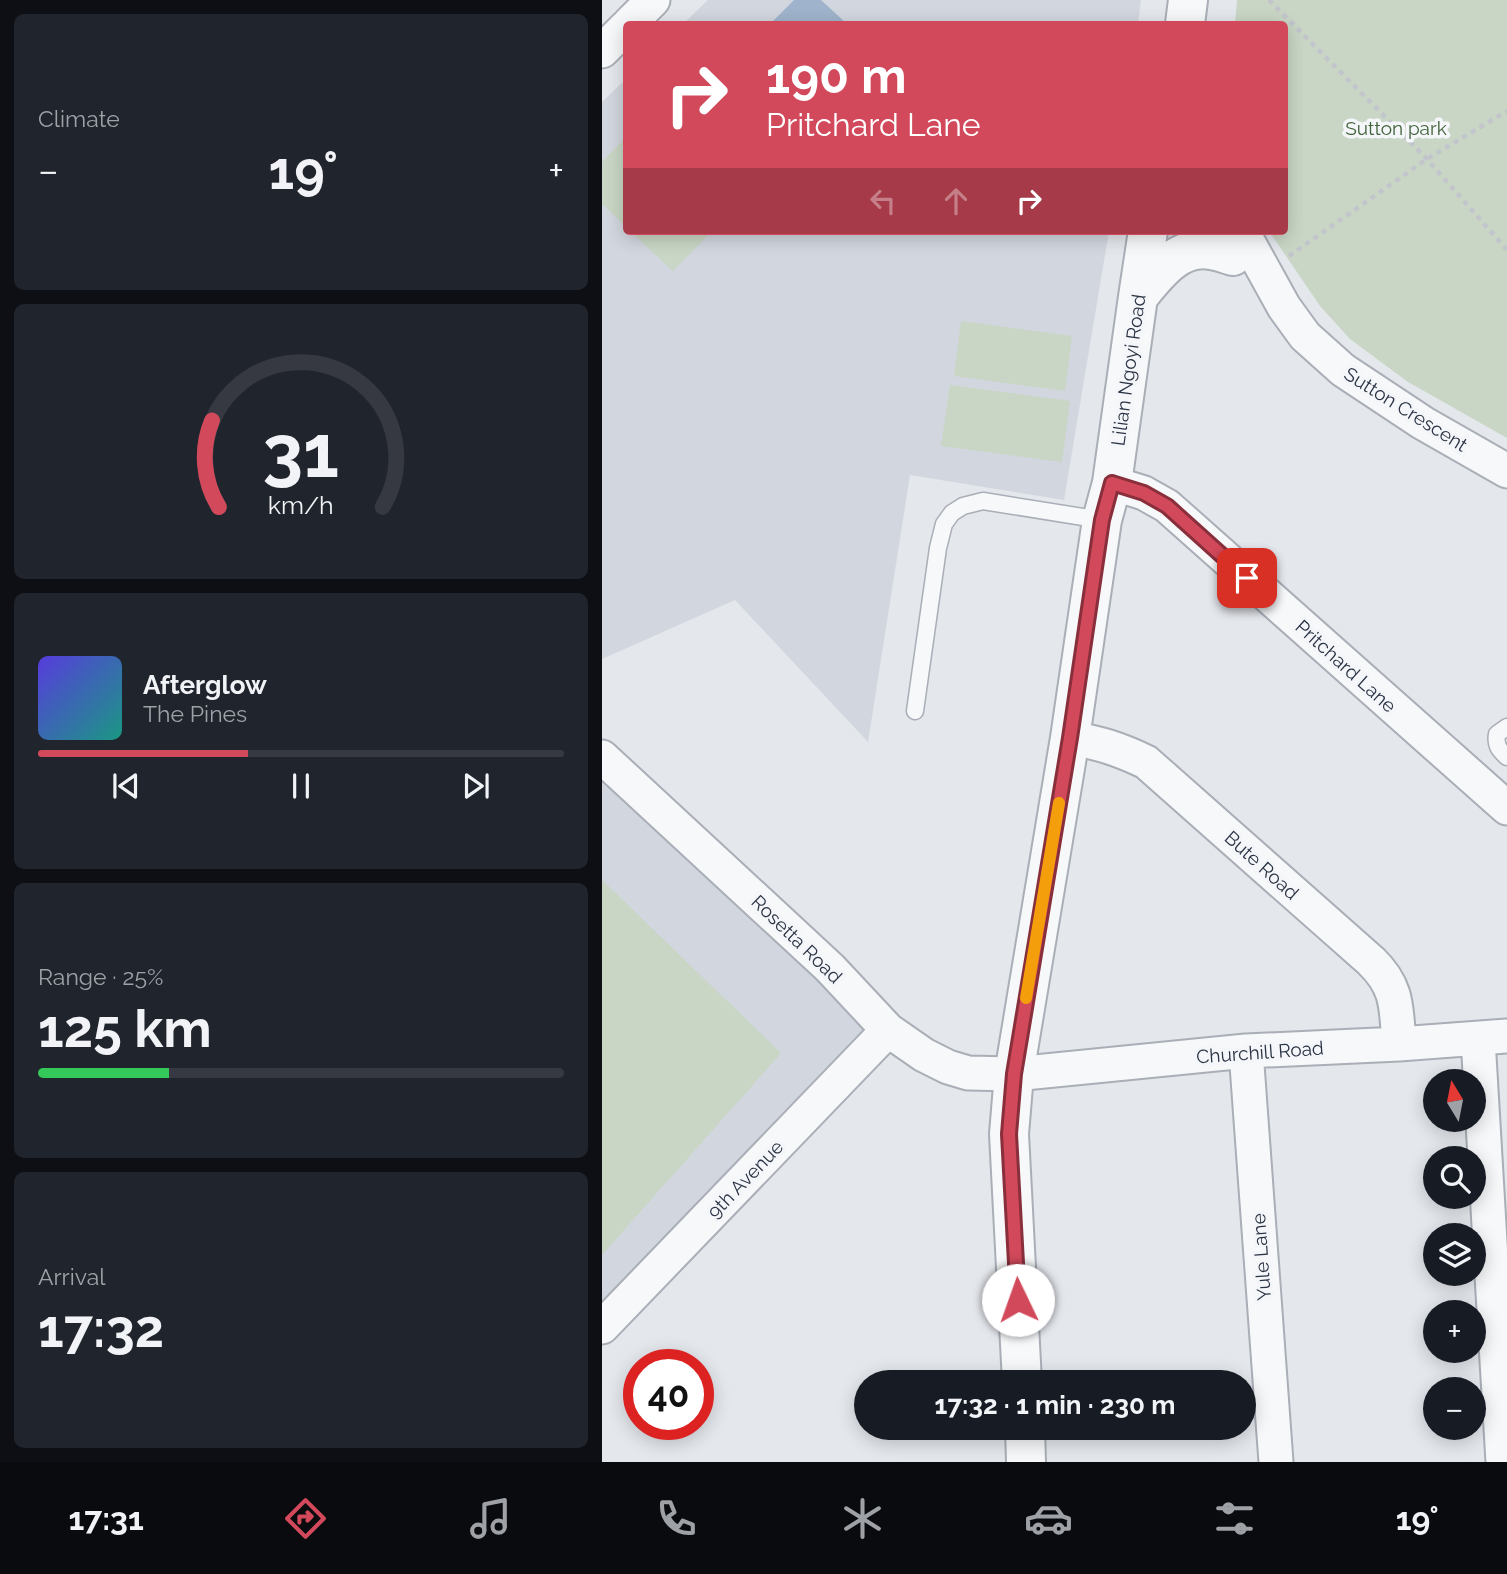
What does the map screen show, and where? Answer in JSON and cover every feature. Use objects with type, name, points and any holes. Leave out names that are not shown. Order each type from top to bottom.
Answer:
[{"type":"street","points":[[633,21],[653,0]]},
{"type":"street","points":[[1185,21],[1188,0]]},
{"type":"street","points":[[602,51],[623,31]]},
{"type":"street","name":"Lilian Ngoyi Road","points":[[1021,1370],[1009,1134],[1014,1074],[1070,738],[1102,520],[1112,483],[1148,235]]},
{"type":"street","points":[[1138,297],[1167,265],[1182,254],[1197,250],[1239,248]]},
{"type":"street","name":"Sutton Crescent","points":[[1239,248],[1252,278],[1284,307],[1305,335],[1343,370],[1423,423],[1507,471]]},
{"type":"street","name":"Pritchard Lane","points":[[1112,483],[1144,493],[1167,506],[1507,808]]},
{"type":"street","name":"Bute Road","points":[[1070,738],[1119,749],[1146,762],[1371,961],[1379,969],[1394,995],[1399,1044]]},
{"type":"street","name":"Rosetta Road","points":[[602,757],[830,968],[888,1030],[924,1055],[948,1067],[968,1073],[1014,1074]]},
{"type":"street","name":"9th Avenue","points":[[602,1327],[888,1030]]},
{"type":"street","points":[[1492,1037],[1503,1462]]},
{"type":"street","name":"Churchill Road","points":[[1014,1074],[1247,1051],[1492,1037]]},
{"type":"street","name":"Yule Lane","points":[[1247,1051],[1276,1462]]},
{"type":"street","points":[[1025,1440],[1026,1462]]},
{"type":"lane","points":[[915,711],[938,548],[944,524],[952,513],[963,506],[984,501],[1102,520]]},
{"type":"lane","points":[[1507,727],[1497,734],[1496,740],[1499,749],[1507,757]]},
{"type":"path","points":[[1269,0],[1427,159],[1507,250]]},
{"type":"path","points":[[1288,225],[1427,159],[1507,111]]},
{"type":"path","points":[[1239,248],[1266,235]]},
{"type":"shaded area","points":[[708,0],[1141,0],[1138,21],[686,21]]},
{"type":"shaded area","points":[[623,82],[623,235],[1108,235],[1064,500],[910,475],[868,742],[735,600],[602,659],[602,102]]},
{"type":"shaded area","points":[[602,757],[888,1030],[602,1324]]},
{"type":"green space","name":"Sutton park","points":[[1237,0],[1507,0],[1507,438],[1408,382],[1350,339],[1320,306],[1272,235],[1288,235],[1288,21],[1235,21]]},
{"type":"green space","points":[[623,140],[623,224],[602,204],[602,162]]},
{"type":"green space","points":[[634,235],[708,235],[673,271]]},
{"type":"green space","points":[[961,321],[1072,336],[1065,391],[954,376]]},
{"type":"green space","points":[[950,385],[1070,401],[1062,462],[941,446]]},
{"type":"green space","points":[[602,880],[781,1053],[602,1255]]},
{"type":"water","points":[[794,0],[821,0],[844,21],[773,21]]},
{"type":"slow traffic","points":[[1026,998],[1059,803]]},
{"type":"route","points":[[1018,1300],[1009,1134],[1014,1074],[1070,738],[1102,520],[1112,483],[1144,493],[1167,506],[1247,578]]}]
